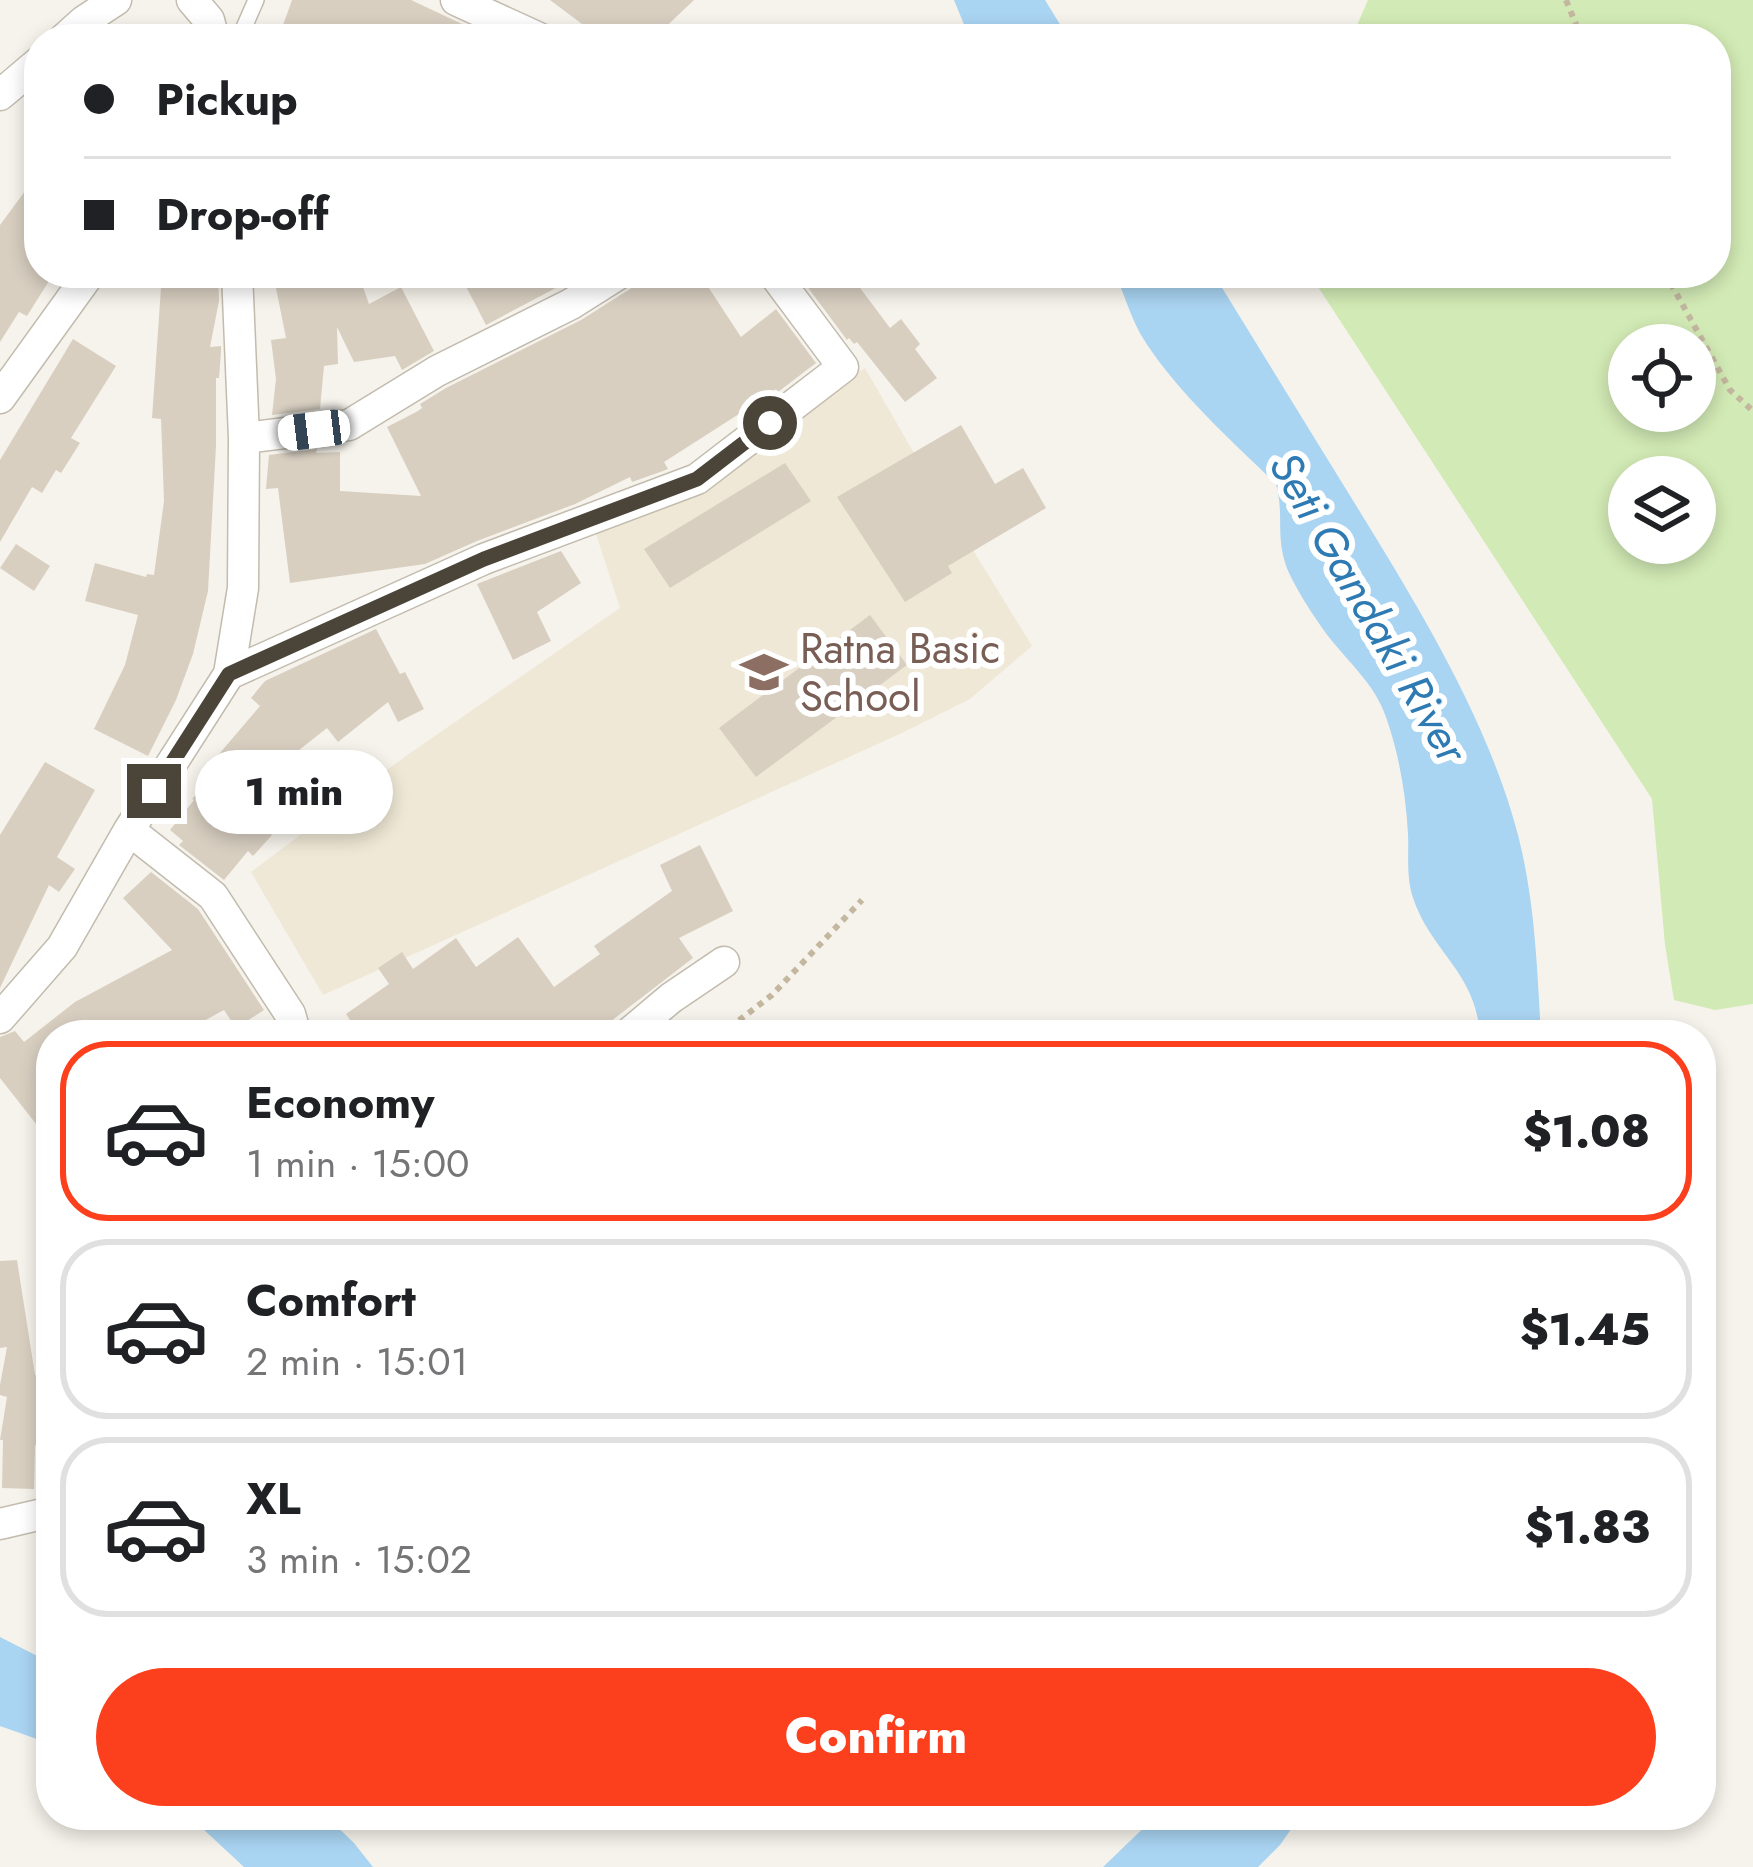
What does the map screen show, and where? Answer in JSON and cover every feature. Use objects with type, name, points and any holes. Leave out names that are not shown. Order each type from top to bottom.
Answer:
[{"type":"street","points":[[81,24],[116,0]]},
{"type":"street","points":[[456,0],[508,24]]},
{"type":"street","points":[[0,95],[24,75]]},
{"type":"street","points":[[0,398],[79,288]]},
{"type":"street","points":[[0,1018],[62,947],[128,830],[229,674],[243,588],[244,438],[238,288]]},
{"type":"street","points":[[244,438],[349,425],[437,371],[596,288]]},
{"type":"street","points":[[229,674],[484,559],[697,479],[843,368],[784,288]]},
{"type":"street","points":[[128,830],[213,896],[292,1020]]},
{"type":"street","points":[[645,1020],[724,962]]},
{"type":"street","points":[[0,1524],[36,1516]]},
{"type":"path","points":[[1673,288],[1730,390],[1753,411]]},
{"type":"path","points":[[740,1020],[772,995],[862,900]]},
{"type":"shaded area","name":"Ratna Basic School","points":[[865,368],[1032,646],[970,699],[902,733],[323,995],[251,872],[403,758],[620,608],[596,534]]},
{"type":"green space","points":[[1368,0],[1753,0],[1753,1004],[1715,1010],[1674,1000],[1652,799],[1319,288],[1731,288],[1731,24],[1358,24]]},
{"type":"water","points":[[954,0],[1045,0],[1060,24],[964,24]]},
{"type":"water","name":"Seti Gandaki River","points":[[1120,288],[1222,288],[1427,625],[1489,749],[1518,835],[1532,909],[1540,1020],[1478,1020],[1462,978],[1430,933],[1413,898],[1404,790],[1386,717],[1375,694],[1323,629],[1289,573],[1276,484],[1175,381],[1136,326]]},
{"type":"water","points":[[0,1637],[36,1655],[36,1739],[0,1726]]},
{"type":"water","points":[[204,1830],[341,1830],[373,1867],[244,1867]]},
{"type":"water","points":[[1141,1830],[1290,1830],[1258,1867],[1103,1867]]},
{"type":"building","points":[[292,0],[411,0],[462,24],[283,24]]},
{"type":"building","points":[[550,0],[694,0],[669,24],[582,24]]},
{"type":"building","points":[[24,192],[24,288],[45,288],[27,316],[19,312],[0,342],[0,225]]},
{"type":"building","points":[[161,288],[219,288],[210,347],[221,346],[208,591],[193,654],[148,756],[94,729],[125,665],[138,615],[85,601],[95,563],[154,575],[164,501],[161,419],[152,418]]},
{"type":"building","points":[[276,288],[363,288],[369,304],[402,288],[434,351],[402,370],[395,356],[354,362],[337,327],[338,364],[324,366],[320,409],[272,415],[276,379],[271,340],[286,338]]},
{"type":"building","points":[[467,288],[556,288],[486,325]]},
{"type":"building","points":[[709,288],[741,337],[776,309],[816,363],[778,392],[776,389],[744,419],[739,414],[664,462],[668,469],[632,482],[630,477],[425,564],[290,583],[278,488],[266,489],[269,455],[317,449],[316,453],[340,452],[340,491],[421,496],[387,427],[418,411],[420,404],[446,388],[581,320],[630,289]]},
{"type":"building","points":[[808,288],[860,288],[890,328],[901,319],[920,344],[915,349],[937,378],[905,402],[857,342],[847,340]]},
{"type":"building","points":[[73,339],[116,366],[71,438],[80,443],[61,473],[56,470],[42,493],[32,487],[0,542],[0,460]]},
{"type":"building","points":[[961,425],[995,484],[1023,468],[1046,508],[948,566],[952,573],[905,602],[837,497]]},
{"type":"building","points":[[785,463],[811,501],[670,588],[644,549]]},
{"type":"building","points":[[16,544],[50,566],[34,591],[0,568]]},
{"type":"building","points":[[561,551],[581,583],[537,612],[551,641],[513,660],[477,584]]},
{"type":"building","points":[[870,615],[907,665],[756,777],[719,728]]},
{"type":"building","points":[[376,629],[424,709],[398,722],[388,702],[338,742],[327,728],[270,773],[277,780],[249,813],[272,835],[253,856],[248,851],[224,880],[179,845],[183,841],[170,830],[216,774],[208,767],[260,706],[251,698],[265,681]]},
{"type":"building","points":[[45,762],[95,790],[57,857],[75,869],[59,892],[49,885],[0,988],[0,835]]},
{"type":"building","points":[[700,845],[733,911],[679,938],[693,958],[612,1020],[350,1020],[346,1014],[389,984],[378,968],[402,952],[413,969],[456,938],[476,967],[518,937],[554,987],[600,954],[594,946],[672,891],[660,865]]},
{"type":"building","points":[[151,872],[198,909],[264,1010],[248,1020],[231,1020],[224,1010],[206,1020],[52,1020],[75,1002],[172,950],[123,898]]},
{"type":"building","points":[[15,1031],[24,1042],[36,1033],[36,1124],[0,1078],[0,1037]]},
{"type":"building","points":[[17,1260],[36,1375],[34,1489],[2,1488],[0,1440],[7,1397],[0,1395],[0,1385],[7,1347],[0,1348],[0,1261]]},
{"type":"place","name":"Ratna Basic School","points":[[764,672]]},
{"type":"route","points":[[154,791],[229,674],[484,559],[697,479],[770,423]]}]
